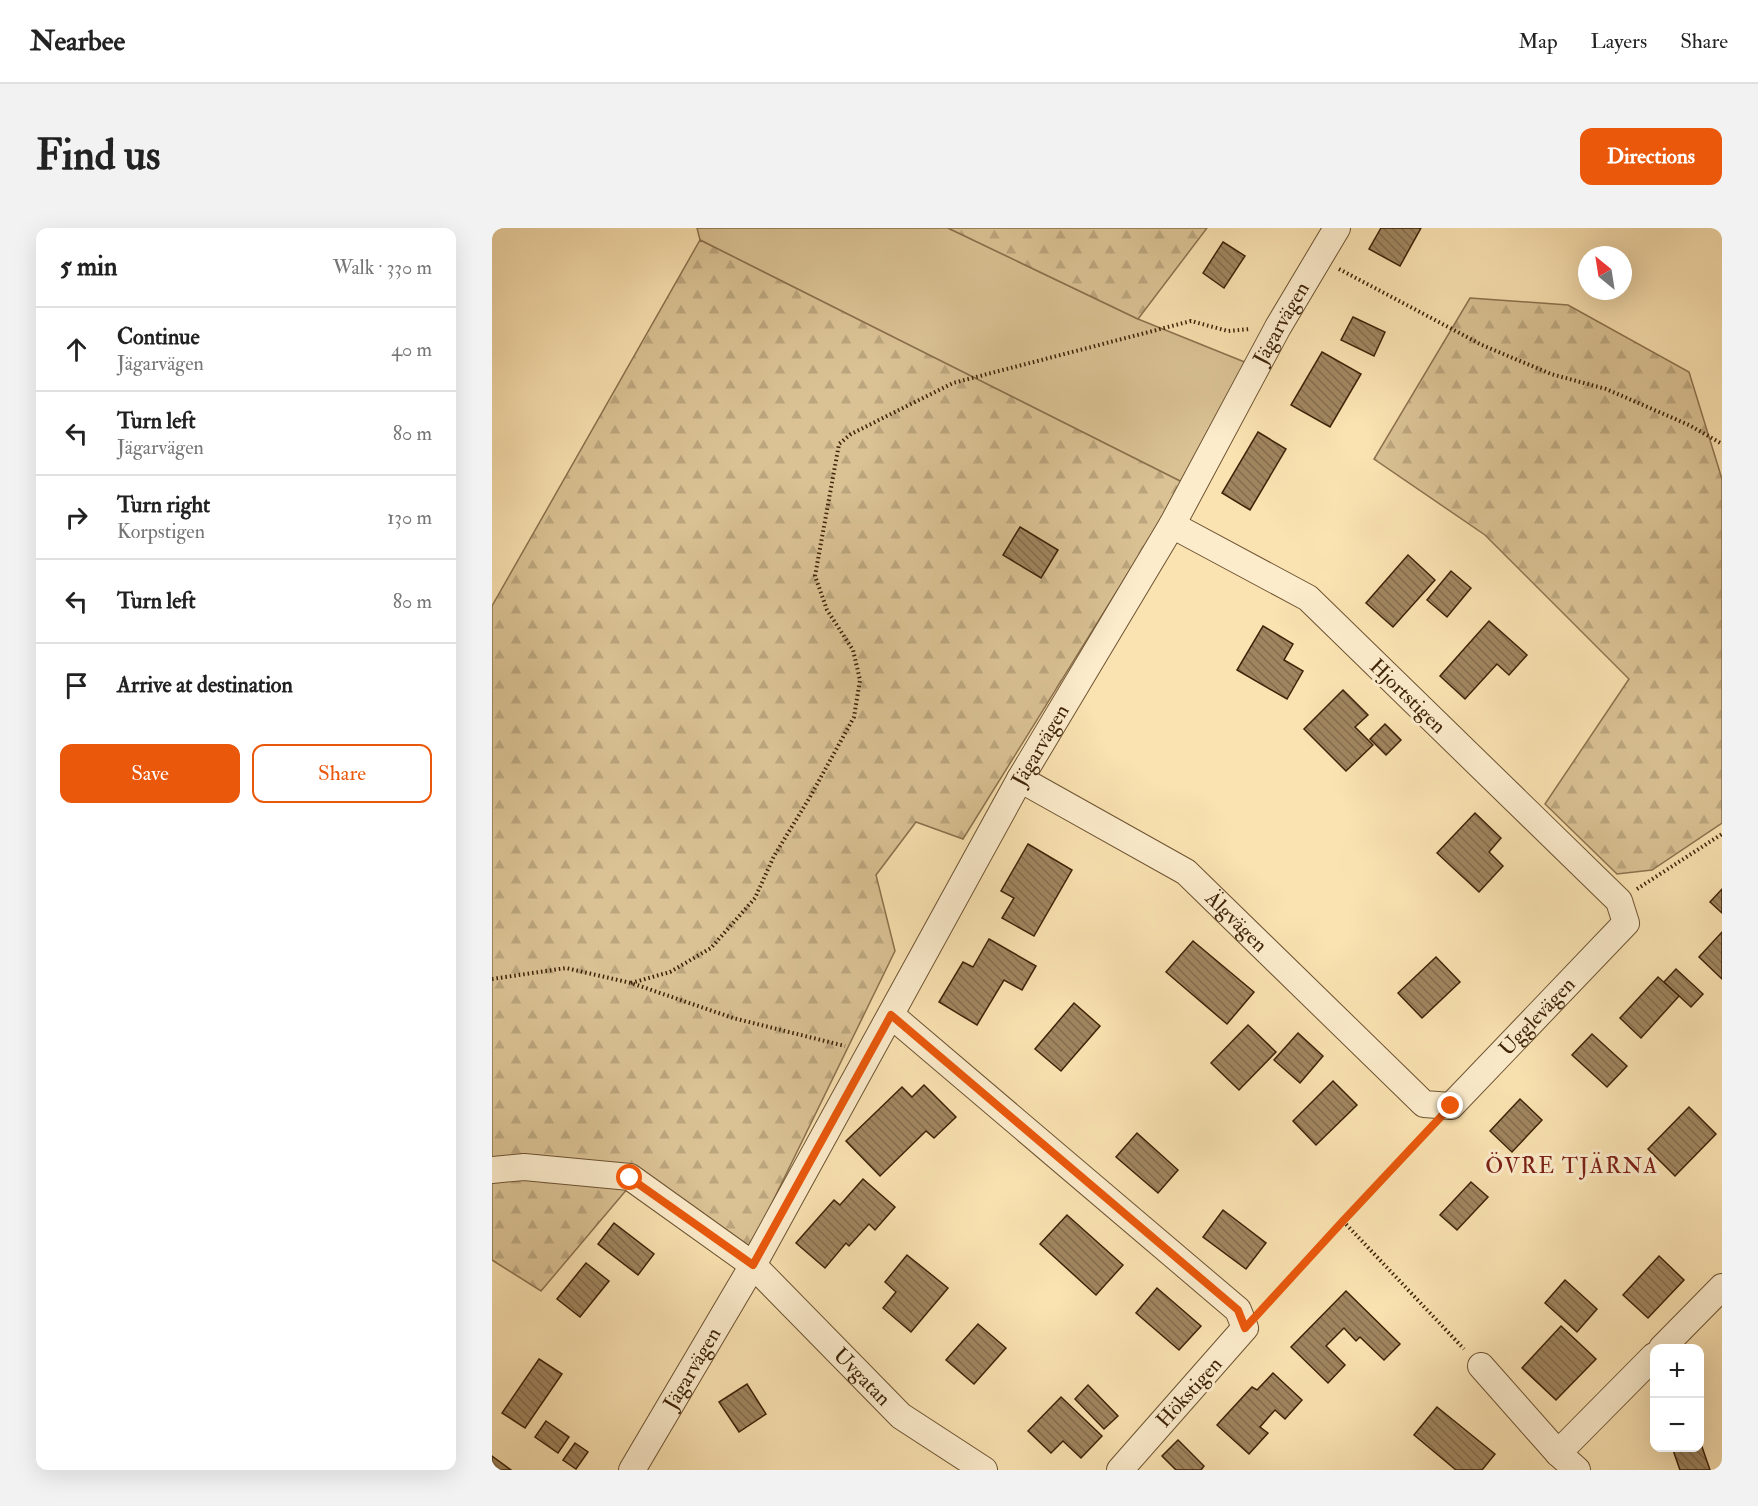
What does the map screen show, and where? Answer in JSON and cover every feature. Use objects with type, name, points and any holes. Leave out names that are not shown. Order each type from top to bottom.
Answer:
[{"type":"street","name":"Jägarvägen","points":[[633,1470],[753,1265],[1020,779],[1172,525],[1278,327],[1337,228]]},
{"type":"street","name":"Hjortstigen","points":[[1172,525],[1308,598],[1619,901]]},
{"type":"street","name":"Älgvägen","points":[[1020,779],[1186,872],[1424,1104],[1451,1106]]},
{"type":"street","name":"Ugglevägen","points":[[1451,1106],[1626,923],[1619,901]]},
{"type":"street","points":[[891,1015],[1241,1319]]},
{"type":"street","points":[[492,1170],[524,1167],[630,1178],[753,1265]]},
{"type":"street","name":"Uvgatan","points":[[753,1265],[901,1416],[984,1470]]},
{"type":"street","points":[[1666,1344],[1722,1287]]},
{"type":"street","name":"Hökstigen","points":[[1120,1470],[1241,1319]]},
{"type":"street","points":[[1558,1453],[1650,1360]]},
{"type":"street","points":[[1481,1366],[1558,1453],[1577,1470]]},
{"type":"path","points":[[1320,259],[1482,345],[1551,374],[1606,390],[1689,424],[1722,444]]},
{"type":"path","points":[[631,983],[670,972],[711,948],[755,898],[774,856],[854,717],[860,680],[853,650],[827,610],[815,576],[840,444],[851,434],[953,383],[1191,321],[1228,331],[1278,327]]},
{"type":"path","points":[[1619,901],[1722,834]]},
{"type":"path","points":[[492,979],[566,968],[631,983],[733,1018],[870,1053]]},
{"type":"path","points":[[1241,1319],[1343,1221],[1451,1106]]},
{"type":"path","points":[[1343,1221],[1481,1366]]},
{"type":"green space","points":[[697,228],[948,228],[1138,319],[1247,363],[1184,483],[700,240]]},
{"type":"green space","points":[[948,228],[1207,228],[1138,319]]},
{"type":"green space","points":[[700,240],[1184,483],[963,839],[916,822],[876,875],[895,951],[750,1248],[639,1175],[541,1291],[492,1260],[492,606]]},
{"type":"green space","points":[[1470,298],[1568,305],[1689,372],[1722,479],[1722,823],[1652,870],[1617,874],[1545,804],[1629,679],[1485,535],[1374,459]]},
{"type":"building","points":[[1381,228],[1421,228],[1400,266],[1369,249]]},
{"type":"building","points":[[1223,242],[1245,256],[1224,288],[1203,273]]},
{"type":"building","points":[[1353,317],[1385,332],[1374,356],[1341,340]]},
{"type":"building","points":[[1322,352],[1361,374],[1330,427],[1291,405]]},
{"type":"building","points":[[1258,432],[1286,449],[1250,510],[1222,493]]},
{"type":"building","points":[[1020,527],[1058,550],[1041,578],[1003,555]]},
{"type":"building","points":[[1408,555],[1435,580],[1393,627],[1366,603]]},
{"type":"building","points":[[1451,571],[1471,588],[1447,617],[1427,600]]},
{"type":"building","points":[[1489,621],[1527,655],[1509,675],[1497,664],[1465,699],[1440,676]]},
{"type":"building","points":[[1263,626],[1293,644],[1284,660],[1303,671],[1287,699],[1237,670]]},
{"type":"building","points":[[1343,690],[1368,715],[1355,727],[1373,745],[1346,771],[1304,729]]},
{"type":"building","points":[[1385,724],[1401,740],[1386,755],[1370,739]]},
{"type":"building","points":[[1475,813],[1501,838],[1489,852],[1503,866],[1479,892],[1437,853]]},
{"type":"building","points":[[1028,844],[1072,870],[1034,936],[1002,918],[1014,898],[1001,891]]},
{"type":"building","points":[[1722,889],[1722,913],[1710,902]]},
{"type":"building","points":[[1722,932],[1722,979],[1699,957]]},
{"type":"building","points":[[989,939],[1036,966],[1022,990],[1004,980],[977,1025],[939,1002],[963,962],[973,967]]},
{"type":"building","points":[[1193,941],[1254,992],[1227,1024],[1166,972]]},
{"type":"building","points":[[1436,957],[1460,982],[1422,1018],[1398,993]]},
{"type":"building","points":[[1676,969],[1703,994],[1691,1007],[1664,982]]},
{"type":"building","points":[[1658,977],[1679,996],[1641,1038],[1620,1018]]},
{"type":"building","points":[[1074,1003],[1100,1026],[1061,1071],[1035,1049]]},
{"type":"building","points":[[1248,1025],[1276,1052],[1239,1090],[1211,1063]]},
{"type":"building","points":[[1298,1033],[1323,1056],[1300,1083],[1274,1060]]},
{"type":"building","points":[[1592,1034],[1627,1066],[1607,1087],[1572,1055]]},
{"type":"building","points":[[1333,1081],[1357,1105],[1316,1145],[1293,1121]]},
{"type":"building","points":[[924,1085],[956,1117],[934,1138],[926,1131],[880,1176],[846,1141],[902,1087],[912,1097]]},
{"type":"building","points":[[1520,1099],[1542,1120],[1512,1152],[1490,1131]]},
{"type":"building","points":[[1689,1107],[1716,1134],[1675,1176],[1648,1149]]},
{"type":"building","points":[[1137,1133],[1178,1170],[1158,1193],[1116,1157]]},
{"type":"building","points":[[863,1179],[895,1207],[875,1230],[869,1224],[849,1246],[846,1243],[825,1268],[796,1243],[834,1200],[840,1205]]},
{"type":"building","points":[[1471,1182],[1488,1197],[1457,1230],[1440,1215]]},
{"type":"building","points":[[1223,1210],[1266,1243],[1246,1269],[1203,1237]]},
{"type":"building","points":[[1067,1215],[1123,1265],[1096,1295],[1040,1244]]},
{"type":"building","points":[[614,1223],[654,1254],[638,1275],[598,1244]]},
{"type":"building","points":[[907,1255],[948,1288],[911,1332],[883,1308],[896,1292],[885,1282]]},
{"type":"building","points":[[1659,1256],[1684,1280],[1648,1318],[1623,1295]]},
{"type":"building","points":[[586,1263],[609,1281],[580,1317],[557,1299]]},
{"type":"building","points":[[1565,1280],[1597,1309],[1577,1332],[1545,1303]]},
{"type":"building","points":[[1157,1288],[1201,1326],[1179,1350],[1136,1313]]},
{"type":"building","points":[[1346,1291],[1400,1344],[1384,1360],[1360,1337],[1356,1341],[1344,1328],[1326,1346],[1345,1365],[1328,1383],[1291,1347]]},
{"type":"building","points":[[978,1324],[1006,1348],[974,1384],[946,1360]]},
{"type":"building","points":[[1561,1326],[1596,1359],[1556,1400],[1522,1368]]},
{"type":"building","points":[[539,1359],[562,1374],[525,1428],[502,1413]]},
{"type":"building","points":[[1273,1373],[1302,1400],[1285,1419],[1275,1410],[1260,1427],[1268,1433],[1249,1454],[1217,1425],[1252,1387],[1257,1390]]},
{"type":"building","points":[[747,1384],[766,1414],[739,1432],[719,1402]]},
{"type":"building","points":[[1088,1385],[1118,1416],[1104,1429],[1075,1399]]},
{"type":"building","points":[[1061,1397],[1102,1436],[1081,1458],[1063,1441],[1051,1453],[1028,1431]]},
{"type":"building","points":[[1437,1407],[1495,1454],[1482,1470],[1456,1470],[1414,1435]]},
{"type":"building","points":[[546,1421],[569,1437],[558,1453],[535,1437]]},
{"type":"building","points":[[1178,1440],[1204,1466],[1201,1470],[1176,1470],[1162,1456]]},
{"type":"building","points":[[575,1443],[588,1452],[576,1469],[563,1460]]},
{"type":"building","points":[[1674,1452],[1704,1452],[1710,1470],[1680,1470]]},
{"type":"building","points":[[492,1456],[511,1470],[492,1470]]},
{"type":"district","name":"ÖVRE TJÄRNA","points":[[1572,1165]]},
{"type":"route","points":[[630,1178],[753,1265],[891,1015],[1238,1310],[1245,1328],[1451,1106]]}]
